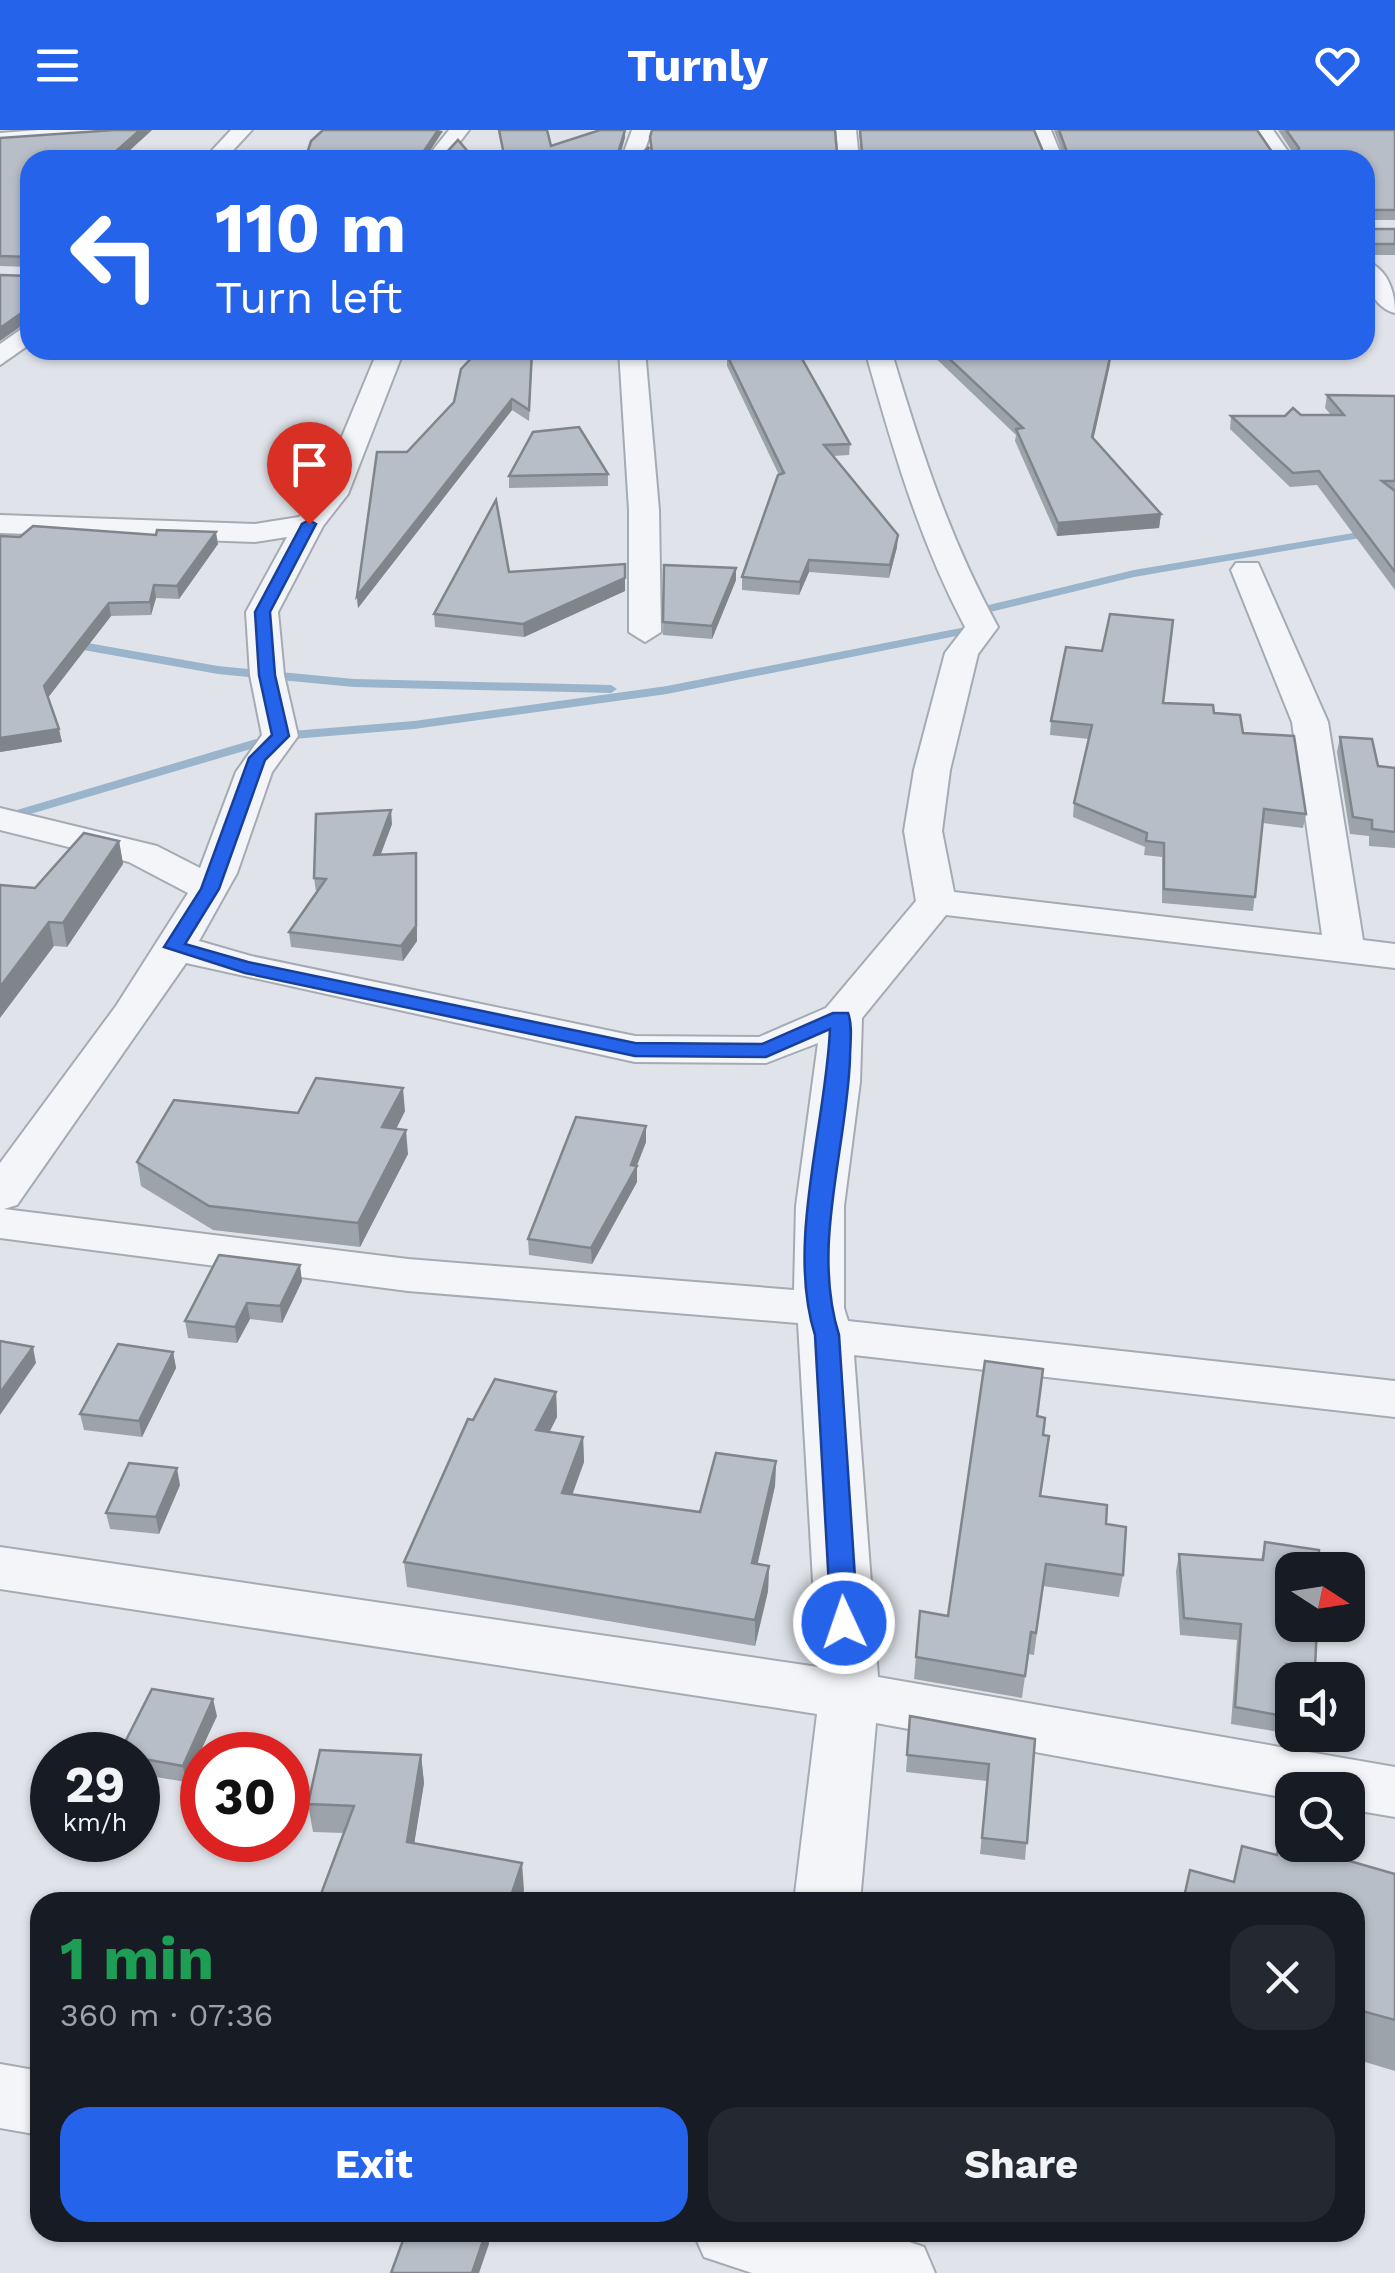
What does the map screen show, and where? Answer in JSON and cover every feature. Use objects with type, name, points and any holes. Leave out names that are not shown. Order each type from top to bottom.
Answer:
[{"type":"street","points":[[5,142],[114,130]]},
{"type":"street","points":[[223,150],[242,130]]},
{"type":"street","points":[[443,150],[460,130]]},
{"type":"street","points":[[0,357],[20,340]]},
{"type":"street","points":[[0,1195],[93,1074],[210,889],[258,758],[280,736],[267,675],[262,612],[309,524],[333,494],[387,360]]},
{"type":"street","points":[[633,360],[644,510],[645,632]]},
{"type":"street","points":[[881,360],[923,503],[949,567],[982,627],[962,653],[932,770],[923,831],[936,902]]},
{"type":"street","points":[[0,524],[255,533],[309,524]]},
{"type":"street","points":[[1248,570],[1310,722],[1344,949]]},
{"type":"street","points":[[0,820],[142,854],[210,889]]},
{"type":"street","points":[[936,902],[1395,956]]},
{"type":"street","points":[[174,947],[245,968],[635,1049],[766,1050],[840,1017],[936,902]]},
{"type":"street","points":[[828,1892],[849,1695],[823,1322],[820,1206],[838,1082],[840,1017]]},
{"type":"street","points":[[0,1223],[194,1253],[823,1322],[1395,1398]]},
{"type":"street","points":[[0,1568],[849,1695],[1395,1792]]},
{"type":"street","points":[[0,2096],[30,2101]]},
{"type":"street","points":[[767,2245],[897,2273]]},
{"type":"building","points":[[140,130],[117,150],[20,150],[20,257],[0,256],[0,138]]},
{"type":"building","points":[[323,130],[438,130],[425,150],[308,150],[311,141]]},
{"type":"building","points":[[499,130],[547,130],[551,146],[600,130],[625,130],[619,150],[503,150]]},
{"type":"building","points":[[652,130],[835,130],[837,150],[652,150]]},
{"type":"building","points":[[860,130],[1034,130],[1042,150],[862,150]]},
{"type":"building","points":[[1059,130],[1257,130],[1271,150],[1066,150]]},
{"type":"building","points":[[1286,130],[1395,130],[1395,210],[1375,210],[1375,150],[1299,150]]},
{"type":"building","points":[[458,140],[466,150],[449,150]]},
{"type":"building","points":[[1375,229],[1395,229],[1395,244],[1375,244]]},
{"type":"building","points":[[0,275],[20,276],[20,314],[0,328]]},
{"type":"building","points":[[470,360],[532,360],[529,410],[512,399],[357,596],[377,452],[407,452],[454,402],[461,369]]},
{"type":"building","points":[[729,360],[803,360],[850,444],[824,445],[898,535],[890,565],[809,560],[800,582],[742,577],[778,475],[784,473]]},
{"type":"building","points":[[951,360],[1109,360],[1092,437],[1161,514],[1058,523],[1016,429],[1023,428]]},
{"type":"building","points":[[1327,395],[1395,396],[1395,481],[1382,481],[1395,491],[1395,572],[1319,471],[1293,473],[1231,416],[1285,416],[1293,408],[1301,415],[1344,415]]},
{"type":"building","points":[[579,427],[608,474],[509,476],[533,432]]},
{"type":"building","points":[[496,500],[509,572],[625,564],[625,578],[523,624],[434,614]]},
{"type":"building","points":[[33,526],[156,535],[157,530],[216,532],[177,586],[154,585],[150,602],[109,603],[44,686],[59,729],[0,738],[0,536],[20,537]]},
{"type":"building","points":[[664,565],[736,568],[712,626],[663,622]]},
{"type":"building","points":[[1110,614],[1173,620],[1163,703],[1213,705],[1214,713],[1240,715],[1243,733],[1294,736],[1306,814],[1264,809],[1255,897],[1164,889],[1164,843],[1146,841],[1147,833],[1074,803],[1092,725],[1051,721],[1066,647],[1102,651]]},
{"type":"building","points":[[1340,737],[1372,739],[1378,766],[1395,768],[1395,832],[1372,829],[1372,820],[1353,817]]},
{"type":"building","points":[[391,810],[374,855],[416,853],[416,926],[401,946],[289,932],[326,879],[314,878],[316,814]]},
{"type":"building","points":[[84,833],[119,841],[63,923],[49,922],[0,987],[0,885],[35,888]]},
{"type":"building","points":[[316,1078],[403,1088],[382,1127],[406,1130],[358,1223],[209,1206],[137,1162],[174,1100],[298,1113]]},
{"type":"building","points":[[576,1117],[646,1126],[631,1165],[637,1166],[591,1248],[528,1239]]},
{"type":"building","points":[[219,1255],[300,1265],[280,1306],[247,1303],[235,1327],[185,1321]]},
{"type":"building","points":[[0,1341],[33,1347],[0,1393]]},
{"type":"building","points":[[118,1344],[173,1352],[139,1421],[80,1414]]},
{"type":"building","points":[[985,1361],[1043,1369],[1037,1416],[1045,1418],[1043,1435],[1049,1436],[1040,1496],[1107,1505],[1106,1524],[1126,1527],[1123,1575],[1046,1564],[1025,1676],[916,1657],[920,1611],[948,1616]]},
{"type":"building","points":[[495,1379],[556,1392],[536,1430],[583,1437],[562,1493],[700,1512],[716,1453],[776,1461],[752,1563],[769,1566],[755,1620],[404,1562],[468,1419],[473,1420]]},
{"type":"building","points":[[129,1463],[177,1468],[156,1517],[106,1513]]},
{"type":"building","points":[[1265,1542],[1319,1550],[1275,1552],[1275,1642],[1316,1642],[1315,1662],[1275,1662],[1275,1714],[1235,1707],[1241,1624],[1184,1618],[1179,1554],[1263,1560]]},
{"type":"building","points":[[152,1689],[213,1699],[198,1732],[180,1732],[180,1765],[160,1762],[160,1732],[130,1732]]},
{"type":"building","points":[[910,1716],[1035,1739],[1027,1843],[982,1838],[989,1764],[907,1755]]},
{"type":"building","points":[[320,1750],[421,1755],[407,1842],[522,1863],[512,1892],[322,1892],[354,1806],[310,1804]]},
{"type":"building","points":[[1242,1846],[1275,1854],[1275,1862],[1353,1862],[1395,1874],[1395,2020],[1365,2012],[1365,1892],[1185,1892],[1190,1870],[1234,1882]]},
{"type":"building","points":[[402,2242],[483,2242],[472,2273],[391,2273]]},
{"type":"waterway","points":[[0,819],[280,736],[414,725],[667,690],[982,627],[980,611],[1083,584],[1395,529]]},
{"type":"waterway","points":[[65,643],[218,670],[354,683],[611,689]]},
{"type":"route","points":[[309,524],[262,612],[267,675],[280,736],[258,758],[210,889],[174,947],[245,968],[635,1049],[766,1050],[840,1017],[838,1082],[820,1206],[819,1308],[827,1335],[844,1623]]}]
